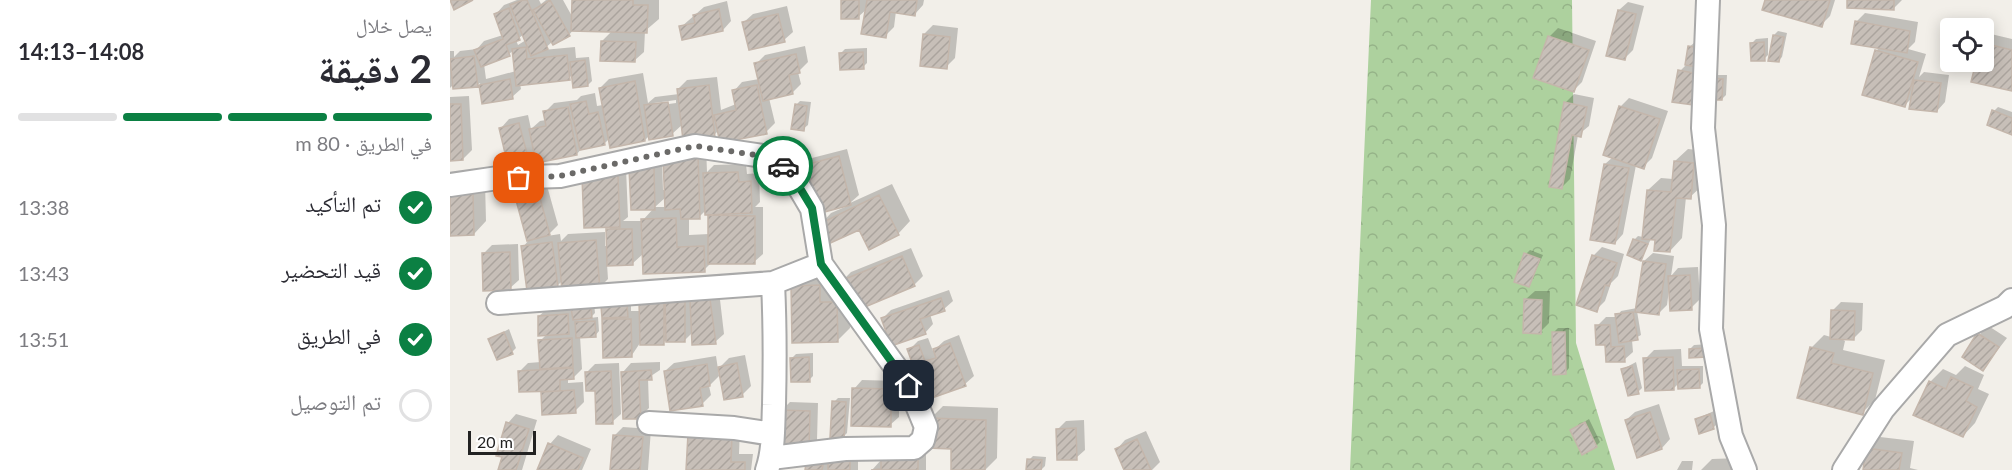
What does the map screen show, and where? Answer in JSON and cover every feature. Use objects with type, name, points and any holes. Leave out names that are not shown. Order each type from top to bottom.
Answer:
[{"type":"street","points":[[1708,0],[1703,128],[1714,225],[1711,329],[1731,436],[1744,470]]},
{"type":"street","points":[[450,185],[498,178],[560,176],[695,146],[770,157],[789,170],[812,208],[821,264],[909,386],[926,427],[923,440],[914,448],[844,449],[769,464],[776,340],[773,283]]},
{"type":"street","points":[[498,303],[773,283],[821,264]]},
{"type":"street","points":[[1844,470],[1883,409],[1947,335],[2005,307],[2012,300]]},
{"type":"street","points":[[649,423],[734,428],[772,434]]},
{"type":"green space","points":[[1371,0],[1572,0],[1576,343],[1615,470],[1350,470]]},
{"type":"building","points":[[450,0],[473,0],[454,10]]},
{"type":"building","points":[[527,0],[548,49],[531,56],[510,5]]},
{"type":"building","points":[[550,0],[570,36],[553,45],[533,10]]},
{"type":"building","points":[[572,0],[633,0],[633,5],[648,5],[647,33],[571,31]]},
{"type":"building","points":[[841,0],[859,0],[859,19],[841,19]]},
{"type":"building","points":[[867,0],[917,0],[915,16],[890,12],[886,38],[861,34]]},
{"type":"building","points":[[1765,0],[1830,0],[1822,27],[1762,10]]},
{"type":"building","points":[[1847,0],[1894,0],[1894,10],[1847,8]]},
{"type":"building","points":[[509,8],[520,40],[506,45],[510,56],[481,67],[474,50],[503,39],[494,14]]},
{"type":"building","points":[[719,9],[723,31],[682,40],[679,26],[695,23],[693,15]]},
{"type":"building","points":[[1618,10],[1636,14],[1625,60],[1606,56]]},
{"type":"building","points":[[778,14],[785,42],[749,50],[742,22]]},
{"type":"building","points":[[1855,21],[1910,31],[1907,53],[1851,44]]},
{"type":"building","points":[[923,34],[950,37],[947,69],[920,66]]},
{"type":"building","points":[[1773,35],[1784,37],[1779,62],[1768,61]]},
{"type":"building","points":[[1548,36],[1589,50],[1574,92],[1533,78]]},
{"type":"building","points":[[601,41],[636,42],[635,62],[600,61]]},
{"type":"building","points":[[1764,42],[1765,61],[1751,61],[1750,43]]},
{"type":"building","points":[[1688,46],[1700,48],[1697,67],[1685,65]]},
{"type":"building","points":[[1994,46],[2012,50],[2012,91],[1971,82],[1974,72],[1994,72]]},
{"type":"building","points":[[526,47],[527,59],[567,55],[570,80],[516,86],[512,49]]},
{"type":"building","points":[[1875,50],[1918,62],[1905,107],[1862,95]]},
{"type":"building","points":[[863,52],[864,69],[840,70],[839,53]]},
{"type":"building","points":[[796,54],[800,73],[789,75],[793,94],[763,101],[754,63]]},
{"type":"building","points":[[474,56],[478,87],[453,89],[450,59]]},
{"type":"building","points":[[585,60],[588,86],[573,88],[570,62]]},
{"type":"building","points":[[1678,70],[1699,74],[1693,105],[1672,102]]},
{"type":"building","points":[[1712,78],[1723,79],[1722,100],[1711,100]]},
{"type":"building","points":[[510,79],[513,99],[482,104],[479,85]]},
{"type":"building","points":[[1914,80],[1941,83],[1937,112],[1909,109]]},
{"type":"building","points":[[635,81],[645,141],[610,148],[599,88]]},
{"type":"building","points":[[709,85],[715,137],[683,140],[677,89]]},
{"type":"building","points":[[757,85],[767,134],[720,143],[714,115],[736,110],[732,90]]},
{"type":"building","points":[[586,101],[589,114],[598,112],[605,145],[580,150],[570,104]]},
{"type":"building","points":[[668,102],[673,136],[649,140],[644,105]]},
{"type":"building","points":[[1564,102],[1587,107],[1581,137],[1572,135],[1562,189],[1549,187]]},
{"type":"building","points":[[450,104],[461,104],[463,160],[450,161]]},
{"type":"building","points":[[795,104],[807,106],[804,131],[791,129]]},
{"type":"building","points":[[1619,106],[1660,119],[1644,169],[1603,155]]},
{"type":"building","points":[[568,107],[577,155],[536,163],[529,129],[546,126],[543,111]]},
{"type":"building","points":[[1992,110],[2012,118],[2012,135],[1987,125]]},
{"type":"building","points":[[519,123],[530,165],[509,170],[499,128]]},
{"type":"building","points":[[663,155],[698,155],[700,219],[681,219],[680,209],[665,210]]},
{"type":"building","points":[[839,156],[851,205],[813,215],[801,166]]},
{"type":"building","points":[[1674,161],[1694,163],[1691,199],[1676,198],[1670,252],[1654,251],[1655,240],[1642,239],[1647,190],[1671,192]]},
{"type":"building","points":[[1604,164],[1629,168],[1615,244],[1590,240]]},
{"type":"building","points":[[654,167],[655,210],[631,210],[629,168]]},
{"type":"building","points":[[738,172],[739,182],[751,181],[752,213],[705,215],[703,173]]},
{"type":"building","points":[[618,176],[620,227],[584,228],[582,177]]},
{"type":"building","points":[[536,183],[550,235],[527,241],[513,189]]},
{"type":"building","points":[[473,194],[474,235],[450,236],[450,195]]},
{"type":"building","points":[[879,195],[899,235],[869,250],[859,230],[826,245],[817,225]]},
{"type":"building","points":[[708,215],[755,216],[755,264],[708,264]]},
{"type":"building","points":[[676,218],[677,247],[704,246],[705,272],[643,274],[641,219]]},
{"type":"building","points":[[606,229],[632,229],[633,265],[607,266]]},
{"type":"building","points":[[1633,239],[1648,244],[1641,261],[1627,255]]},
{"type":"building","points":[[596,240],[600,289],[562,292],[558,243]]},
{"type":"building","points":[[552,242],[558,287],[527,291],[521,246]]},
{"type":"building","points":[[510,252],[511,290],[483,291],[482,253]]},
{"type":"building","points":[[1524,253],[1540,259],[1529,287],[1514,282]]},
{"type":"building","points":[[1592,255],[1617,263],[1609,286],[1605,285],[1597,312],[1576,305]]},
{"type":"building","points":[[902,256],[915,286],[853,312],[840,281]]},
{"type":"building","points":[[1643,261],[1666,264],[1659,315],[1635,312]]},
{"type":"building","points":[[1690,275],[1692,310],[1670,311],[1668,276]]},
{"type":"building","points":[[820,285],[820,302],[837,302],[838,342],[792,343],[791,286]]},
{"type":"building","points":[[685,297],[685,342],[666,342],[665,298]]},
{"type":"building","points":[[941,298],[945,311],[920,319],[926,334],[891,346],[881,318]]},
{"type":"building","points":[[710,299],[716,344],[692,345],[690,300]]},
{"type":"building","points":[[1524,299],[1542,300],[1541,334],[1523,333]]},
{"type":"building","points":[[639,301],[664,301],[664,345],[640,345]]},
{"type":"building","points":[[627,305],[628,317],[602,318],[601,306]]},
{"type":"building","points":[[591,306],[592,318],[573,320],[571,308]]},
{"type":"building","points":[[1831,310],[1855,311],[1854,340],[1830,339]]},
{"type":"building","points":[[1633,312],[1638,340],[1619,343],[1615,314]]},
{"type":"building","points":[[568,314],[569,334],[538,336],[538,316]]},
{"type":"building","points":[[602,319],[631,319],[632,357],[603,358]]},
{"type":"building","points":[[595,321],[596,337],[576,338],[575,322]]},
{"type":"building","points":[[1595,325],[1610,325],[1611,347],[1624,346],[1625,362],[1606,362],[1605,345],[1596,345]]},
{"type":"building","points":[[504,332],[513,354],[497,360],[488,339]]},
{"type":"building","points":[[1552,332],[1565,332],[1566,374],[1553,375]]},
{"type":"building","points":[[1977,333],[1999,347],[1983,371],[1962,357]]},
{"type":"building","points":[[572,338],[573,367],[540,369],[538,340]]},
{"type":"building","points":[[950,343],[966,386],[926,400],[907,349],[919,345],[925,361],[936,358],[933,349]]},
{"type":"building","points":[[1810,347],[1834,353],[1831,363],[1873,373],[1863,415],[1797,398]]},
{"type":"building","points":[[1706,348],[1707,357],[1689,358],[1689,349]]},
{"type":"building","points":[[809,357],[810,382],[791,382],[790,358]]},
{"type":"building","points":[[1673,357],[1674,390],[1645,391],[1643,358]]},
{"type":"building","points":[[737,363],[743,397],[724,400],[718,367]]},
{"type":"building","points":[[707,364],[710,386],[700,388],[703,406],[670,411],[664,371]]},
{"type":"building","points":[[1632,366],[1639,394],[1628,396],[1621,369]]},
{"type":"building","points":[[573,368],[574,379],[560,380],[560,391],[519,392],[518,371]]},
{"type":"building","points":[[1699,369],[1700,388],[1678,389],[1677,370]]},
{"type":"building","points":[[651,370],[652,380],[639,380],[641,419],[623,419],[621,372]]},
{"type":"building","points":[[611,371],[613,424],[596,424],[595,391],[586,391],[585,372]]},
{"type":"building","points":[[1951,377],[1973,387],[1966,401],[1977,407],[1963,437],[1913,415],[1929,381],[1946,389]]},
{"type":"building","points":[[852,388],[891,389],[891,427],[851,426]]},
{"type":"building","points":[[574,390],[576,413],[542,415],[541,392]]},
{"type":"building","points":[[832,401],[846,402],[844,439],[830,438]]},
{"type":"building","points":[[780,410],[810,411],[809,450],[778,449]]},
{"type":"building","points":[[1650,412],[1662,449],[1637,458],[1625,420]]},
{"type":"building","points":[[1710,414],[1714,429],[1699,434],[1695,419]]},
{"type":"building","points":[[929,418],[986,420],[985,470],[951,470],[951,449],[928,448]]},
{"type":"building","points":[[506,422],[529,429],[516,470],[498,470],[502,457],[496,456]]},
{"type":"building","points":[[1585,422],[1597,447],[1582,455],[1570,430]]},
{"type":"building","points":[[1076,428],[1077,460],[1057,460],[1056,429]]},
{"type":"building","points":[[688,434],[732,435],[731,462],[745,462],[745,470],[686,470]]},
{"type":"building","points":[[613,435],[643,437],[640,470],[610,470]]},
{"type":"building","points":[[1137,439],[1151,470],[1124,470],[1115,449]]},
{"type":"building","points":[[548,443],[583,458],[578,470],[537,470]]},
{"type":"building","points":[[1866,448],[1902,453],[1899,470],[1863,470]]},
{"type":"building","points":[[881,453],[918,454],[918,470],[871,470],[881,469]]},
{"type":"building","points":[[828,454],[850,454],[850,470],[828,470]]},
{"type":"building","points":[[1027,459],[1042,460],[1041,470],[1026,470]]},
{"type":"building","points":[[806,463],[823,465],[822,470],[805,470]]},
{"type":"way so far","points":[[519,178],[560,176],[695,146],[770,157],[783,166]]},
{"type":"route","points":[[783,166],[789,170],[812,208],[821,264],[893,367],[909,386]]}]
